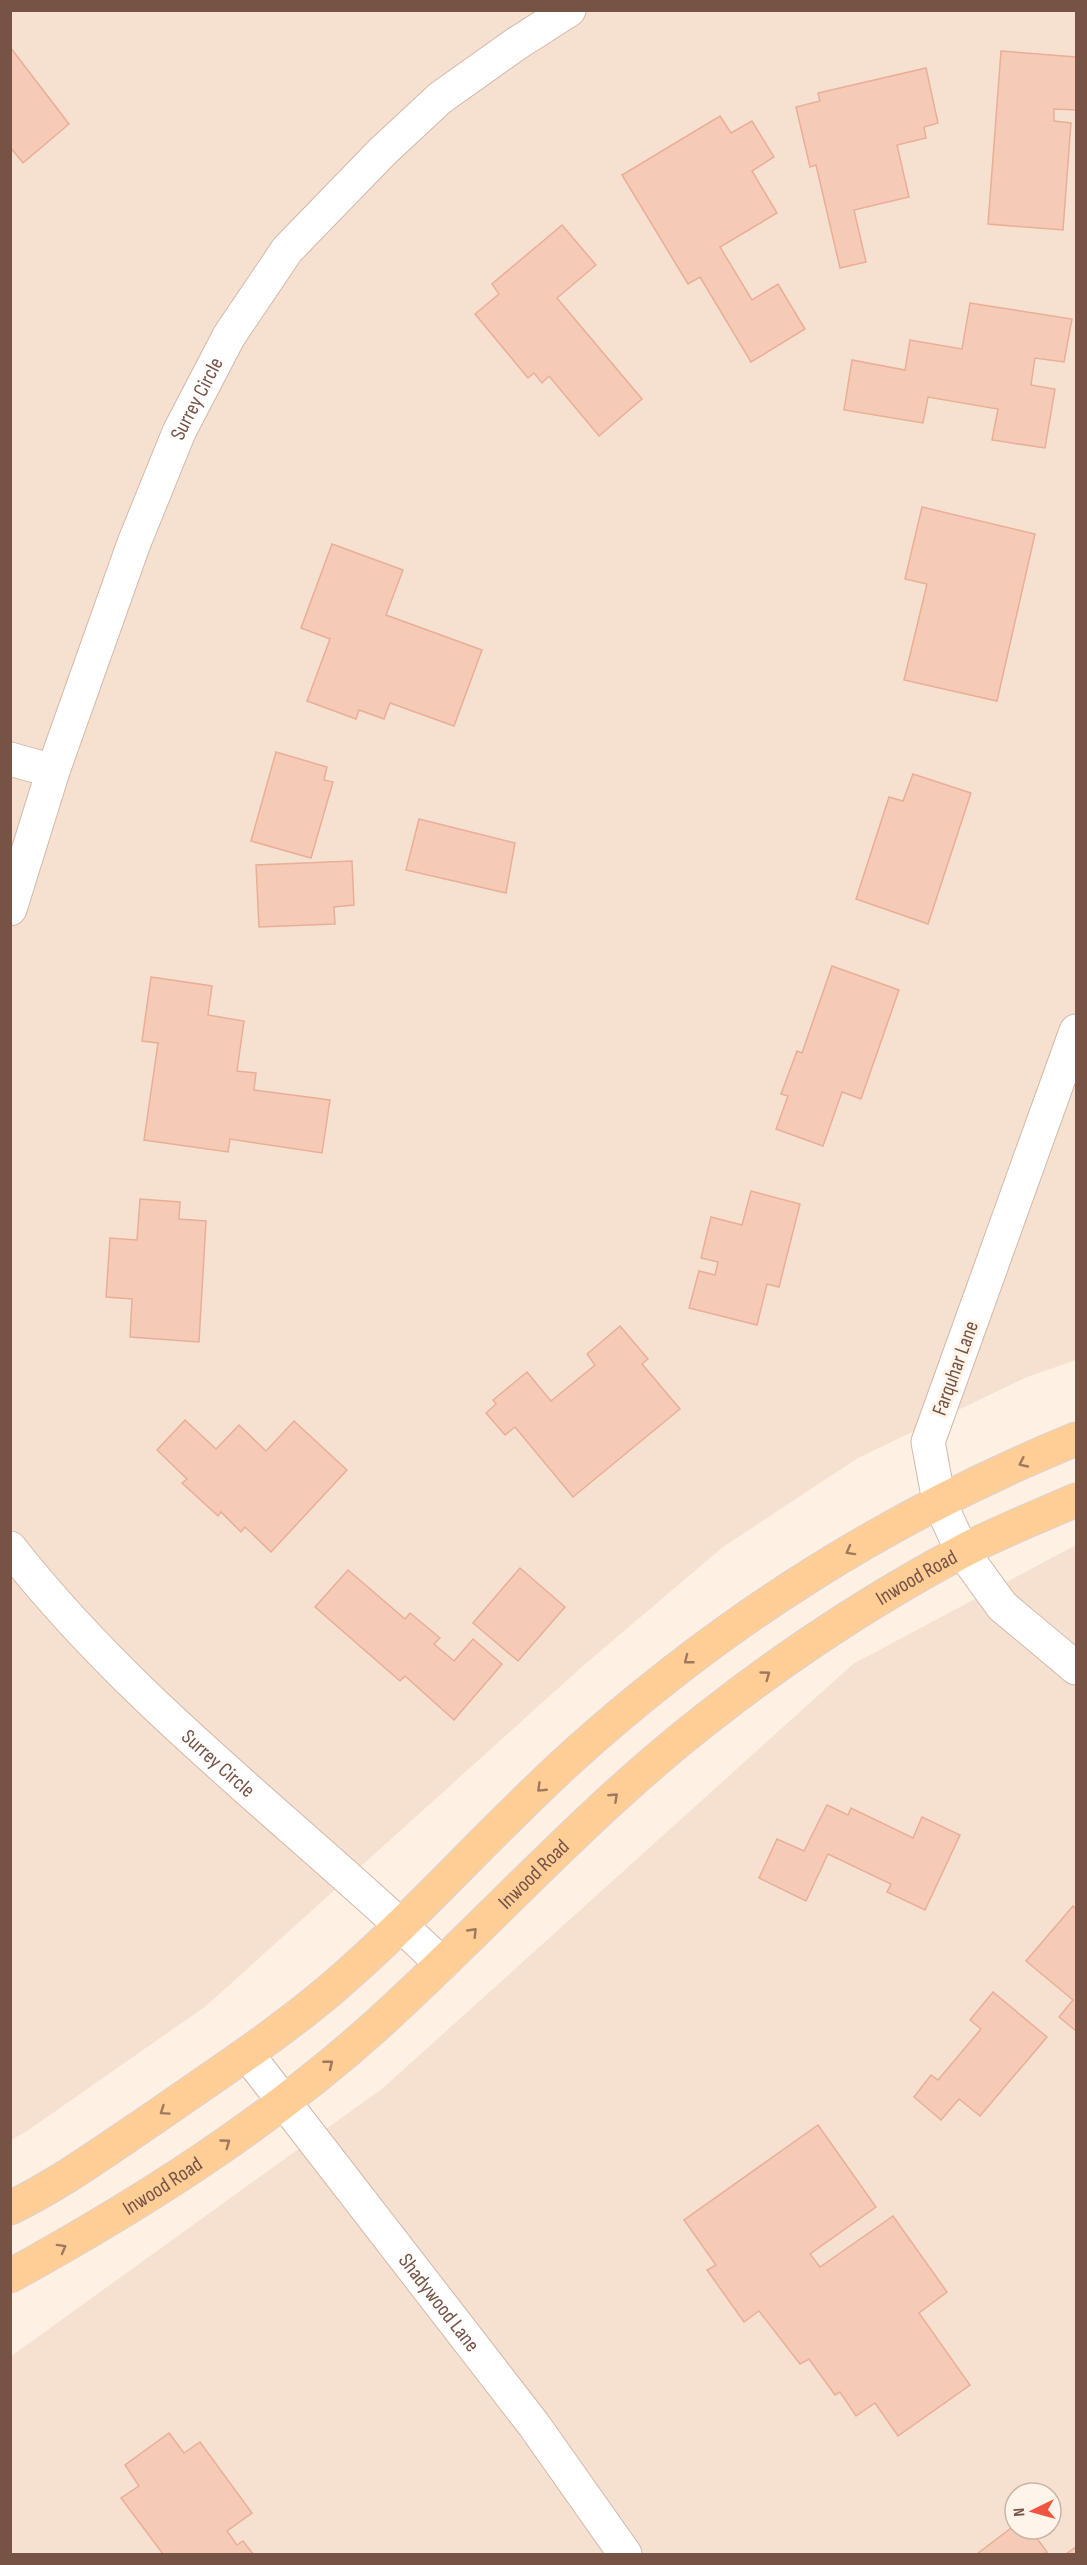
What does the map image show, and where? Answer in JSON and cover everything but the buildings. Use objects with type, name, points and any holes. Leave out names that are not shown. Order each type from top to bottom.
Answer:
[{"type":"main road","points":[[10,2208],[92,2160],[247,2054],[328,1992],[572,1757],[656,1686],[735,1624],[823,1566],[939,1501],[1077,1439]]},
{"type":"main road","name":"Inwood Road","points":[[10,2276],[96,2229],[189,2170],[284,2101],[375,2026],[626,1786],[705,1719],[820,1635],[962,1551],[1077,1500]]},
{"type":"street","name":"Surrey Circle","points":[[10,909],[53,771],[134,543],[179,432],[235,326],[287,250],[382,152],[440,98],[569,10]]},
{"type":"street","points":[[10,759],[53,771]]},
{"type":"street","name":"Farquhar Lane","points":[[1077,1031],[928,1442],[939,1501],[962,1551],[1002,1606],[1077,1668]]},
{"type":"street","name":"Surrey Circle","points":[[10,1548],[32,1575],[149,1700],[401,1924],[442,1964]]},
{"type":"street","name":"Shadywood Lane","points":[[247,2054],[534,2426],[625,2554]]},
{"type":"shaded area","points":[[11,11],[1076,11],[1076,1360],[1027,1377],[858,1458],[723,1547],[584,1665],[206,2006],[11,2140]]},
{"type":"shaded area","points":[[1076,1545],[1076,2554],[11,2554],[10,2357],[383,2088],[853,1664]]}]
